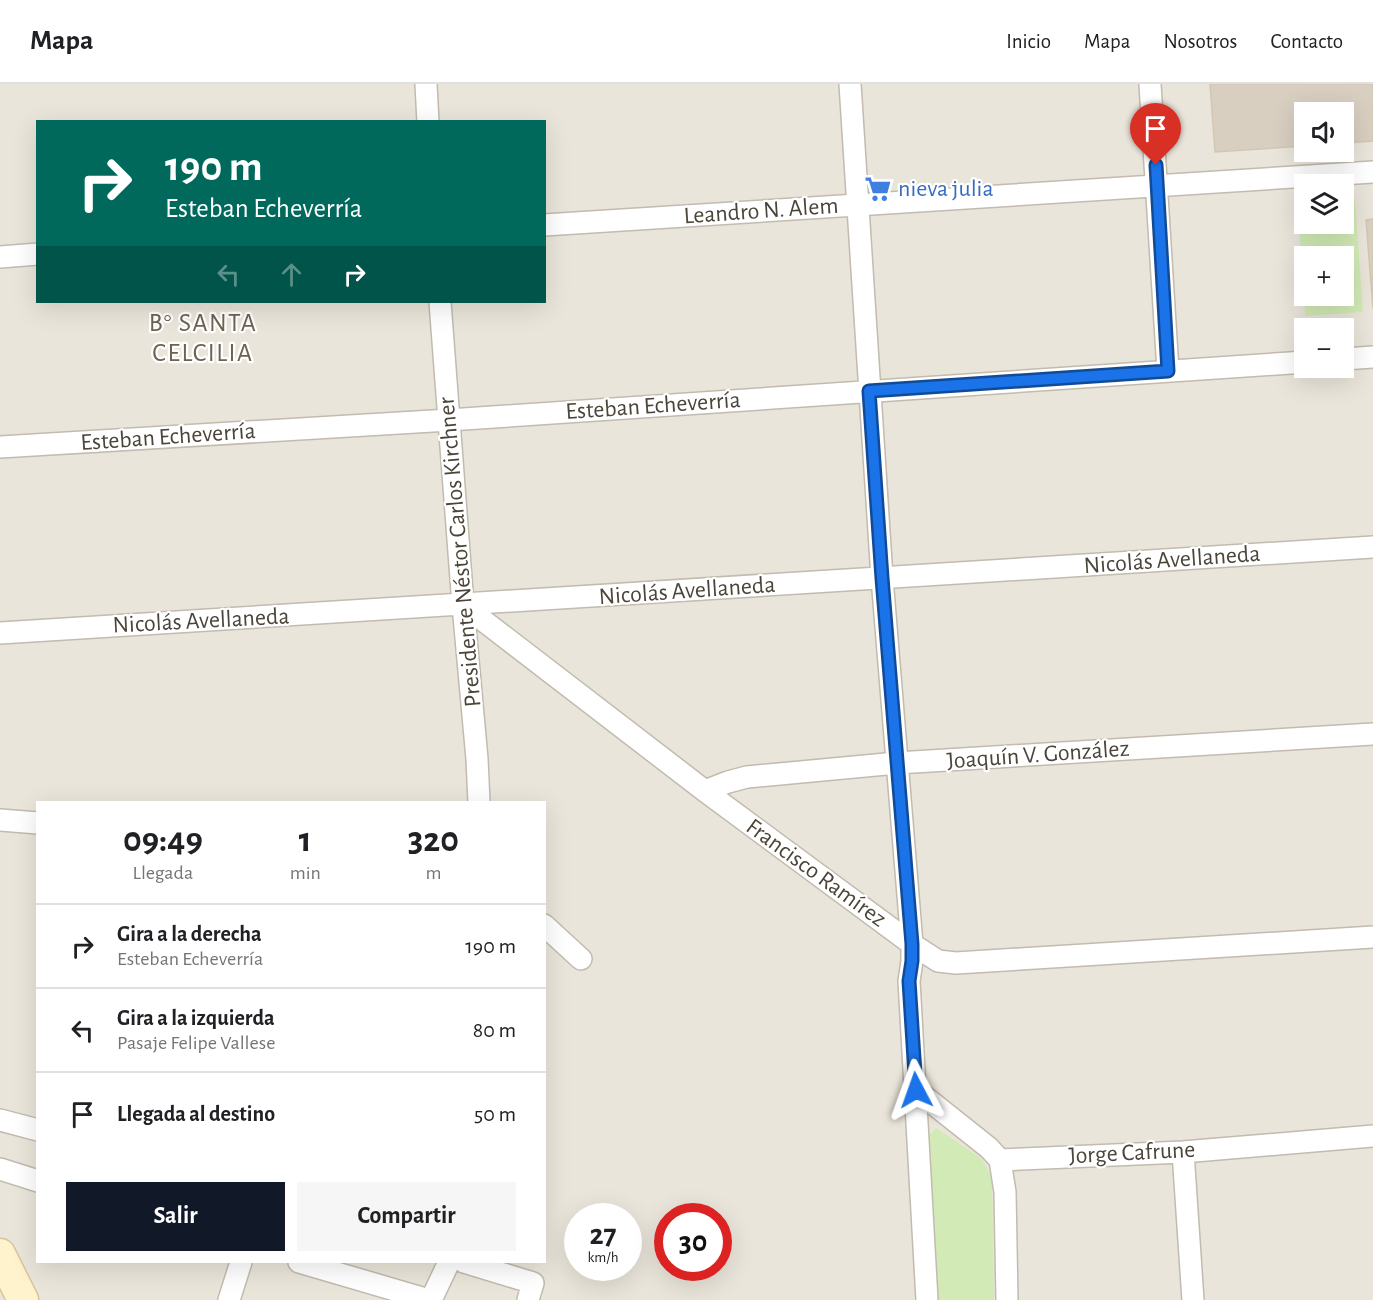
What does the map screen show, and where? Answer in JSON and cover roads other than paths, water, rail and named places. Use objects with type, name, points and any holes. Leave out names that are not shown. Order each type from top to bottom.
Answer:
[{"type":"main road","points":[[0,1254],[19,1299]]},
{"type":"street","points":[[426,84],[428,120]]},
{"type":"street","points":[[850,84],[882,578],[912,944],[909,981],[927,1300]]},
{"type":"street","points":[[1150,84],[1168,371]]},
{"type":"street","name":"Leandro N. Alem","points":[[546,225],[1373,172]]},
{"type":"street","points":[[0,256],[36,254]]},
{"type":"street","name":"Presidente Néstor Carlos Kirchner","points":[[440,303],[479,801]]},
{"type":"street","points":[[1354,358],[1373,357]]},
{"type":"street","name":"Esteban Echeverría","points":[[0,447],[449,420],[1294,363]]},
{"type":"street","name":"Nicolás Avellaneda","points":[[0,633],[1373,547]]},
{"type":"street","name":"Francisco Ramírez","points":[[463,605],[705,791],[938,961],[956,963],[1373,937]]},
{"type":"street","name":"Joaquín V. González","points":[[705,791],[747,777],[897,763],[1373,734]]},
{"type":"street","points":[[0,820],[36,823]]},
{"type":"street","points":[[546,928],[581,959]]},
{"type":"street","points":[[916,1090],[989,1148],[1000,1160],[1005,1192],[1007,1300]]},
{"type":"street","points":[[0,1120],[36,1130]]},
{"type":"street","name":"Jorge Cafrune","points":[[1000,1160],[1183,1152],[1373,1136]]},
{"type":"street","points":[[1183,1152],[1193,1300]]},
{"type":"street","points":[[0,1169],[36,1180]]},
{"type":"street","points":[[229,1300],[241,1263]]},
{"type":"street","points":[[302,1263],[430,1300],[448,1263]]},
{"type":"street","points":[[467,1263],[533,1283],[528,1300]]},
{"type":"place","name":"nieva julia","points":[[878,189]]},
{"type":"district","name":"B° SANTA CELCILIA","points":[[203,338]]}]
